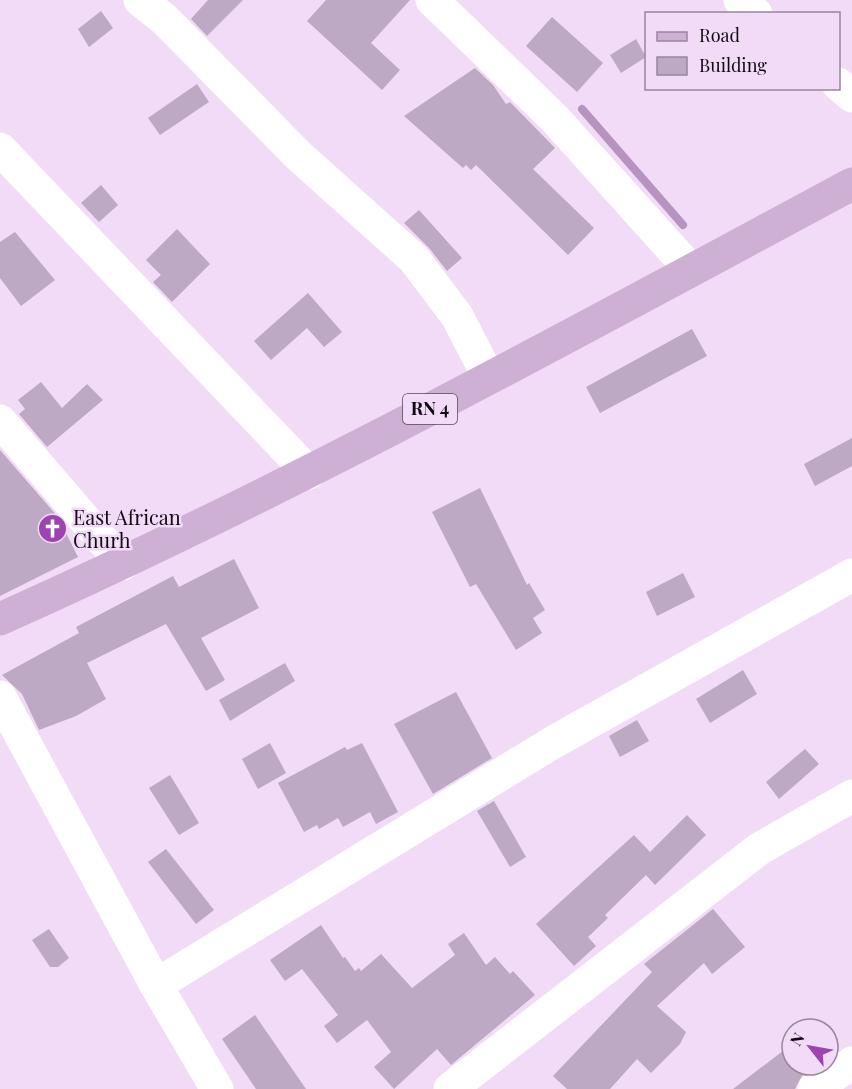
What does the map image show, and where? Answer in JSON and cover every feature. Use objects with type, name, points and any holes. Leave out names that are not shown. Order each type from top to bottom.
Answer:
[{"type":"main road","name":"RN 4","points":[[0,619],[123,564],[309,473],[852,184]]},
{"type":"street","points":[[140,0],[164,19],[299,156],[414,259],[458,316],[489,378]]},
{"type":"street","points":[[432,0],[555,119],[691,270]]},
{"type":"street","points":[[740,0],[754,12]]},
{"type":"street","points":[[840,86],[852,96]]},
{"type":"street","points":[[0,148],[309,473]]},
{"type":"street","points":[[0,421],[123,564]]},
{"type":"street","points":[[156,985],[552,743],[838,580],[852,575]]},
{"type":"street","points":[[0,697],[156,985],[217,1089]]},
{"type":"street","points":[[450,1089],[759,849],[852,796]]},
{"type":"street","points":[[814,1089],[852,1063]]},
{"type":"building","points":[[208,0],[243,0],[207,36],[191,19]]},
{"type":"building","points":[[326,0],[410,0],[371,43],[400,70],[382,90],[307,21]]},
{"type":"building","points":[[101,11],[113,28],[89,47],[78,29]]},
{"type":"building","points":[[552,17],[603,63],[577,92],[526,46]]},
{"type":"building","points":[[636,39],[645,58],[621,73],[610,55]]},
{"type":"building","points":[[475,68],[493,85],[506,104],[510,102],[555,148],[533,169],[594,228],[568,255],[476,165],[471,170],[466,165],[463,168],[404,116]]},
{"type":"building","points":[[197,84],[209,102],[160,135],[148,118]]},
{"type":"building","points":[[101,185],[118,205],[99,222],[81,203]]},
{"type":"building","points":[[419,210],[462,258],[447,271],[429,248],[404,223]]},
{"type":"building","points":[[177,229],[210,264],[172,302],[153,282],[161,275],[146,260]]},
{"type":"building","points":[[15,232],[55,280],[21,306],[0,278],[0,242]]},
{"type":"building","points":[[308,293],[342,332],[324,347],[307,328],[271,360],[254,341]]},
{"type":"building","points":[[692,329],[707,356],[600,413],[586,387]]},
{"type":"building","points":[[41,382],[62,408],[87,384],[103,400],[47,447],[19,414],[25,409],[18,400]]},
{"type":"building","points":[[852,438],[852,466],[815,486],[804,464]]},
{"type":"building","points":[[0,450],[58,517],[78,557],[0,596]]},
{"type":"building","points":[[480,488],[527,585],[529,583],[545,610],[533,618],[542,633],[516,650],[476,584],[470,587],[432,512]]},
{"type":"building","points":[[234,559],[259,608],[201,638],[225,680],[206,691],[166,624],[87,663],[106,699],[76,716],[39,730],[22,694],[2,675],[79,633],[76,627],[173,576],[179,587]]},
{"type":"building","points":[[683,573],[695,597],[657,616],[646,592]]},
{"type":"building","points":[[285,663],[295,681],[230,721],[219,700]]},
{"type":"building","points":[[743,670],[757,694],[710,723],[696,699]]},
{"type":"building","points":[[456,692],[492,758],[433,794],[394,724]]},
{"type":"building","points":[[637,720],[649,741],[620,757],[609,736]]},
{"type":"building","points":[[270,743],[286,773],[258,789],[242,759]]},
{"type":"building","points":[[362,743],[398,812],[376,824],[370,812],[343,827],[338,818],[319,829],[317,825],[304,832],[278,783],[345,747],[347,750]]},
{"type":"building","points":[[805,749],[819,764],[779,799],[766,782]]},
{"type":"building","points":[[170,775],[199,823],[179,835],[149,788]]},
{"type":"building","points":[[494,801],[526,857],[510,867],[477,811]]},
{"type":"building","points":[[687,815],[706,835],[655,885],[646,875],[605,915],[608,918],[588,937],[596,946],[574,966],[536,924],[634,835],[650,852]]},
{"type":"building","points":[[166,849],[214,910],[196,924],[148,862]]},
{"type":"building","points":[[713,909],[745,947],[712,974],[704,963],[657,1006],[686,1032],[680,1044],[651,1073],[637,1059],[610,1089],[567,1089],[553,1076],[652,972],[644,964]]},
{"type":"building","points":[[321,925],[343,958],[345,957],[355,971],[359,968],[361,971],[381,954],[412,988],[455,955],[448,944],[464,933],[486,965],[495,957],[510,974],[513,971],[535,995],[451,1065],[437,1049],[394,1089],[374,1067],[391,1052],[367,1020],[337,1043],[324,1026],[338,1015],[302,969],[285,981],[270,960]]},
{"type":"building","points":[[49,929],[69,958],[58,967],[50,967],[32,940]]},
{"type":"building","points":[[255,1015],[306,1089],[256,1089],[222,1039]]},
{"type":"building","points":[[780,1053],[780,1077],[801,1077],[795,1089],[733,1089]]},
{"type":"waterway","points":[[582,109],[683,225]]},
{"type":"place","name":"East African Churh","points":[[52,529]]}]
